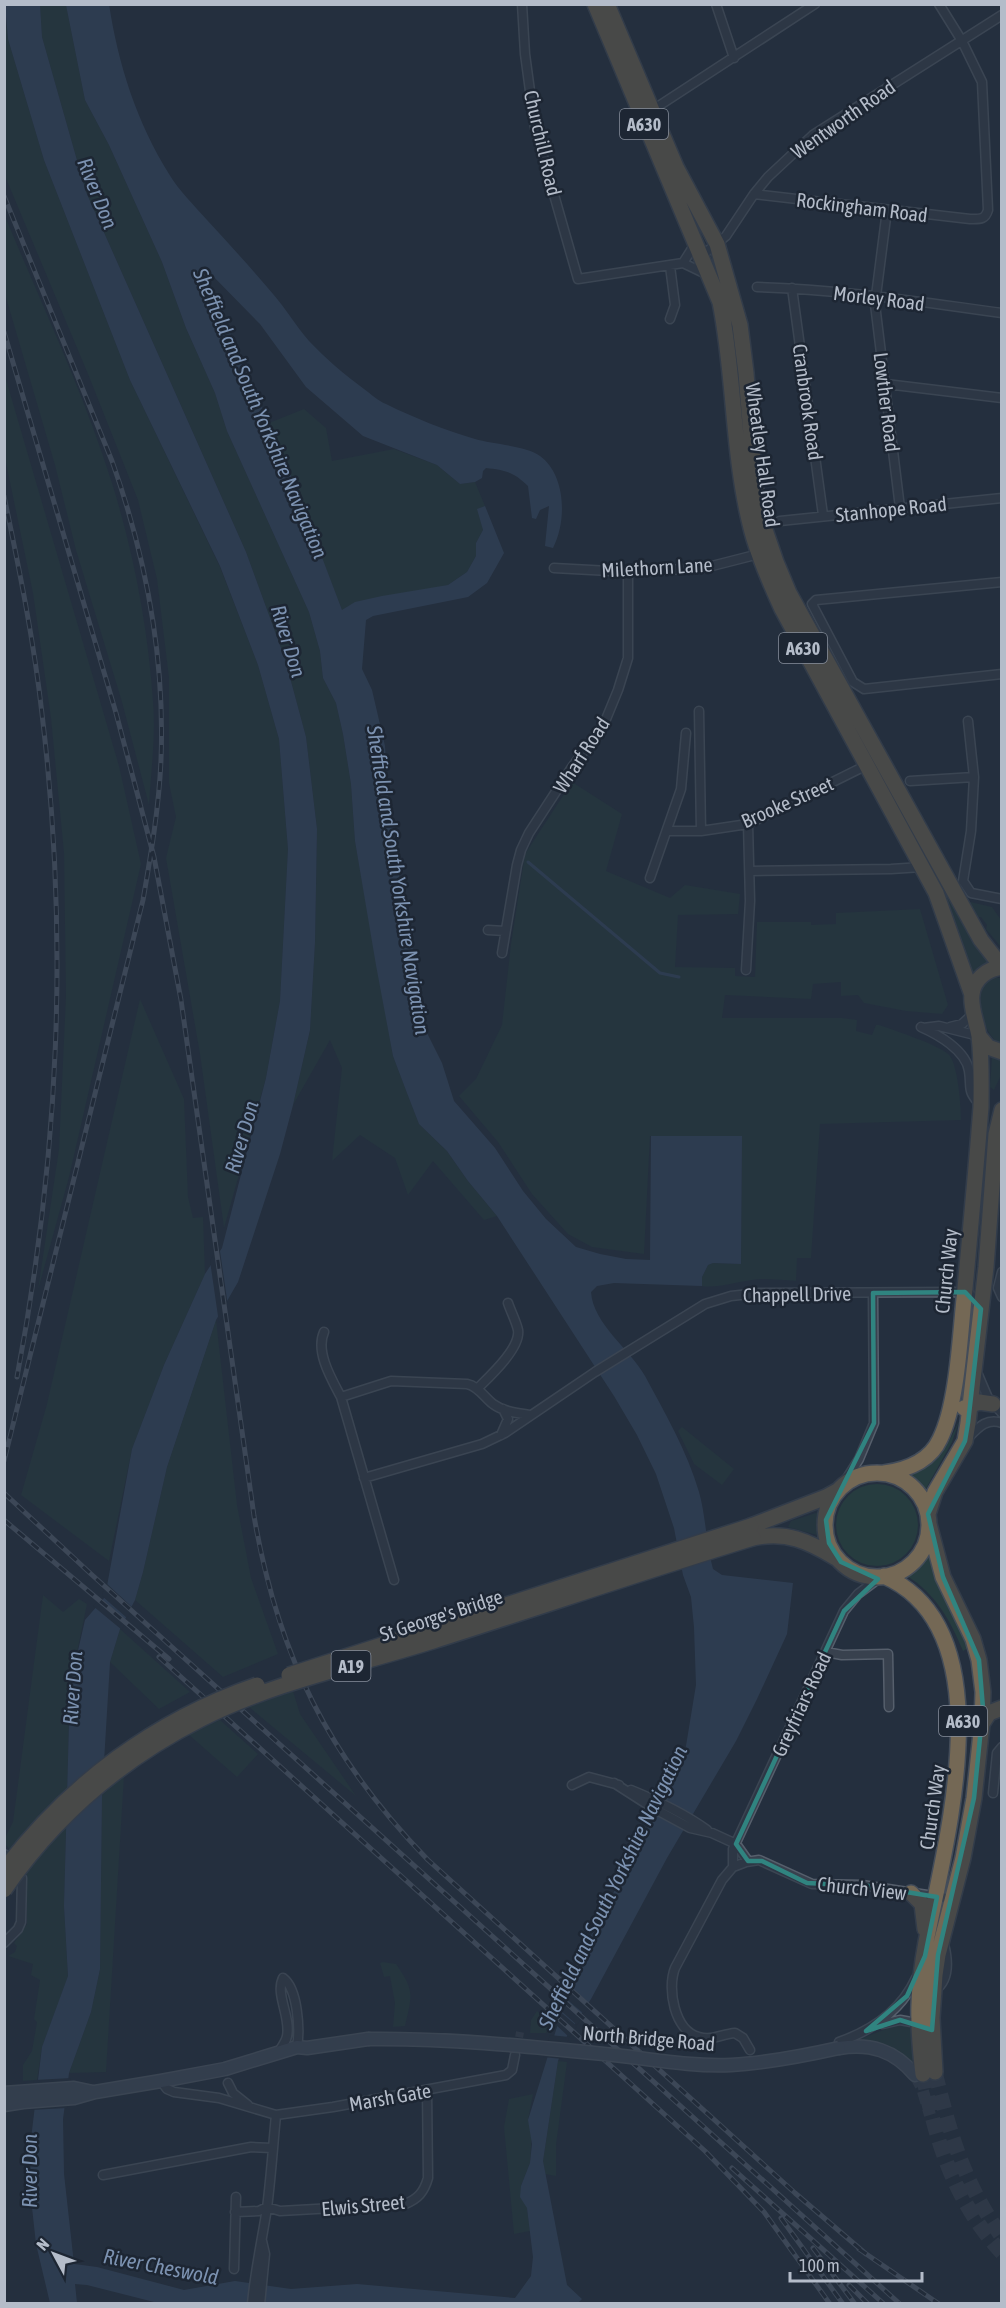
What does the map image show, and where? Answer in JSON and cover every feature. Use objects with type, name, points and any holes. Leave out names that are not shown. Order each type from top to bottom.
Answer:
[{"type":"highway","name":"Wheatley Hall Road","points":[[595,4],[740,325],[755,484],[764,527],[789,592],[923,838],[932,849],[981,940],[1002,967],[990,970],[979,979],[972,995]]},
{"type":"highway","name":"Wheatley Hall Road","points":[[607,4],[676,166],[705,249],[709,276],[720,302],[724,319],[744,496],[759,554],[782,609],[922,867],[947,920],[972,995],[979,1036]]},
{"type":"highway","points":[[932,849],[951,874],[960,880]]},
{"type":"highway","points":[[979,1036],[988,1047],[1002,1053]]},
{"type":"highway","name":"Church Way","points":[[934,1449],[941,1438],[955,1379],[965,1292],[981,1106],[982,1076],[979,1036]]},
{"type":"highway","name":"Church Way","points":[[932,2030],[934,1990],[942,1938],[953,1899],[974,1798],[982,1724],[982,1682],[973,1639],[943,1577],[928,1519],[935,1492],[965,1441],[981,1309],[996,1134],[1002,1110]]},
{"type":"highway","points":[[884,1473],[899,1478],[912,1487],[922,1499],[928,1519],[926,1540],[914,1561],[900,1571],[883,1576],[867,1575],[841,1562],[834,1553],[826,1531],[828,1509],[841,1487],[862,1475],[909,1467],[926,1457],[943,1441],[961,1410],[970,1404],[986,1402],[997,1409]]},
{"type":"highway","name":"St George's Bridge","points":[[4,1890],[44,1838],[89,1793],[119,1769],[202,1718],[285,1687],[752,1532],[826,1497],[841,1487]]},
{"type":"highway","name":"St George's Bridge","points":[[4,1870],[47,1819],[78,1789],[132,1747],[192,1712],[234,1693],[318,1665],[752,1532],[799,1539],[812,1544],[841,1562]]},
{"type":"highway","name":"Church Way","points":[[883,1576],[910,1588],[926,1601],[944,1627],[961,1674],[963,1716],[957,1795],[949,1844],[925,1950],[918,1996],[917,2023],[924,2074]]},
{"type":"highway","points":[[982,1724],[989,1713],[1002,1708]]},
{"type":"highway","points":[[911,1893],[922,1904],[924,1912],[925,1950]]},
{"type":"highway","name":"A630","points":[[924,2074],[932,2030]]},
{"type":"street","name":"Churchill Road","points":[[522,4],[525,54],[535,128],[578,279],[670,266]]},
{"type":"street","points":[[716,4],[734,58]]},
{"type":"street","points":[[651,111],[815,4]]},
{"type":"street","points":[[939,4],[962,41]]},
{"type":"street","name":"Wentworth Road","points":[[683,263],[726,236],[754,194],[789,156],[813,135],[1002,15]]},
{"type":"street","name":"Rockingham Road","points":[[754,194],[982,219],[988,210],[983,87],[962,41]]},
{"type":"street","name":"Lowther Road","points":[[887,210],[875,296],[900,508]]},
{"type":"street","points":[[670,319],[675,305],[670,266],[683,263],[709,276]]},
{"type":"street","name":"Morley Road","points":[[757,287],[875,296],[1002,313]]},
{"type":"street","name":"Cranbrook Road","points":[[792,288],[823,515]]},
{"type":"street","points":[[886,384],[1002,398]]},
{"type":"street","name":"Stanhope Road","points":[[780,521],[1002,498]]},
{"type":"street","name":"Milethorn Lane","points":[[554,568],[628,572],[706,568],[759,554]]},
{"type":"street","name":"Wharf Road","points":[[502,953],[517,865],[529,833],[572,767],[604,724],[618,690],[628,658],[628,572]]},
{"type":"street","points":[[1002,582],[813,602],[812,604],[853,682],[864,689],[1002,674]]},
{"type":"street","points":[[699,711],[701,831]]},
{"type":"street","points":[[968,721],[974,777],[971,831],[960,880],[969,892],[1002,899]]},
{"type":"street","points":[[650,878],[681,789],[687,733]]},
{"type":"street","name":"Brooke Street","points":[[667,831],[701,831],[748,824],[867,765]]},
{"type":"street","points":[[910,781],[974,777]]},
{"type":"street","points":[[746,970],[750,871],[748,824]]},
{"type":"street","points":[[750,871],[922,867]]},
{"type":"street","points":[[488,930],[505,931]]},
{"type":"street","points":[[946,1027],[962,1024],[975,1012]]},
{"type":"street","points":[[979,1036],[946,1027],[922,1027],[952,1044],[961,1053],[969,1071],[969,1088],[972,1096],[981,1106]]},
{"type":"street","points":[[1002,1272],[998,1288],[1002,1297]]},
{"type":"street","points":[[965,1292],[969,1293],[981,1309]]},
{"type":"street","name":"Chappell Drive","points":[[364,1478],[482,1444],[501,1435],[595,1372],[705,1304],[732,1296],[759,1293],[965,1292]]},
{"type":"street","points":[[841,1487],[851,1474],[871,1434],[876,1413],[873,1293]]},
{"type":"street","points":[[477,1389],[511,1352],[518,1340],[518,1331],[508,1303]]},
{"type":"street","points":[[324,1332],[321,1347],[331,1378],[341,1397],[394,1580]]},
{"type":"street","points":[[975,1366],[988,1398],[997,1409]]},
{"type":"street","points":[[341,1397],[391,1381],[466,1384],[477,1389],[502,1409],[530,1415]]},
{"type":"street","points":[[501,1435],[508,1419],[502,1409]]},
{"type":"street","points":[[965,1441],[986,1422],[1002,1423]]},
{"type":"street","name":"Greyfriars Road","points":[[750,2050],[739,2034],[732,2033],[712,2039],[700,2038],[684,2029],[678,2019],[674,2000],[673,1972],[722,1880],[741,1864],[732,1856],[736,1844],[851,1602],[883,1576]]},
{"type":"street","points":[[826,1652],[842,1655],[888,1654],[889,1707]]},
{"type":"street","points":[[982,1682],[990,1700],[1002,1708]]},
{"type":"street","points":[[993,1793],[997,1753],[1002,1747]]},
{"type":"street","points":[[572,1785],[588,1777],[614,1783],[736,1844],[741,1864]]},
{"type":"street","name":"Church View","points":[[741,1864],[762,1861],[812,1884],[862,1885],[953,1899]]},
{"type":"street","points":[[4,1943],[18,1929],[21,1922],[22,1878]]},
{"type":"street","name":"North Bridge Road","points":[[4,2105],[23,2096],[74,2088],[95,2092],[113,2090],[225,2069],[297,2047],[307,2048],[368,2037],[500,2043],[729,2065],[789,2058],[839,2045],[866,2031],[894,2011],[903,2001],[915,1980],[925,1950]]},
{"type":"street","points":[[278,2053],[287,2034],[286,2010],[280,1987],[283,1978],[289,1984],[294,1997],[299,2033],[297,2047]]},
{"type":"street","points":[[286,2010],[289,2001],[294,1997]]},
{"type":"street","points":[[866,2031],[889,2021],[900,2020],[917,2023],[932,2030]]},
{"type":"street","name":"North Bridge Road","points":[[839,2045],[858,2045],[876,2049],[924,2074]]},
{"type":"street","name":"Marsh Gate","points":[[161,2081],[167,2089],[174,2092],[219,2098],[276,2115],[427,2091],[506,2075],[512,2070],[515,2055]]},
{"type":"street","points":[[219,2098],[227,2088],[225,2069]]},
{"type":"street","name":"Marsh Gate","points":[[228,2083],[233,2093],[251,2107]]},
{"type":"street","name":"Elwis Street","points":[[235,2212],[259,2211],[267,2207],[280,2211],[405,2204],[413,2201],[426,2188],[428,2178],[427,2091]]},
{"type":"street","name":"North Bridge Road","points":[[4,2093],[23,2096]]},
{"type":"street","points":[[260,2304],[262,2240],[276,2115]]},
{"type":"street","points":[[103,2175],[251,2147],[272,2148]]},
{"type":"street","points":[[234,2270],[236,2197]]},
{"type":"street","points":[[252,2304],[261,2254]]},
{"type":"highlighted area","points":[[965,1292],[981,1309],[965,1441],[928,1514],[943,1577],[979,1660],[983,1708],[974,1798],[938,1955],[932,2030],[900,2020],[866,2031],[907,1996],[925,1956],[937,1897],[869,1886],[807,1883],[762,1861],[748,1861],[736,1844],[844,1611],[878,1579],[841,1562],[829,1543],[826,1520],[874,1423],[873,1293]]},
{"type":"green space","points":[[4,5],[8,39],[44,160],[130,380],[220,567],[258,665],[279,739],[288,849],[280,1001],[266,1078],[224,1228],[200,1054],[166,858],[176,817],[169,783],[169,678],[157,579],[138,500],[5,176]]},
{"type":"green space","points":[[40,5],[66,5],[85,100],[109,145],[162,262],[186,328],[215,393],[227,431],[309,612],[320,651],[323,678],[336,703],[343,734],[351,784],[355,841],[393,1056],[419,1124],[447,1151],[497,1216],[484,1220],[433,1161],[408,1195],[395,1158],[360,1135],[332,1161],[342,1068],[330,1040],[293,1105],[310,1030],[315,942],[317,829],[306,737],[285,659],[246,552],[86,192],[42,37]]},
{"type":"green space","points":[[4,214],[61,347],[101,449],[127,537],[144,619],[151,674],[154,740],[149,805],[122,702],[76,550],[55,465],[5,294]]},
{"type":"green space","points":[[5,376],[119,766],[141,864],[69,1177],[38,1290],[59,1149],[66,996],[64,853],[51,718],[33,593],[5,458]]},
{"type":"green space","points":[[304,409],[326,428],[332,461],[394,449],[437,465],[460,484],[475,482],[485,506],[478,509],[483,530],[476,543],[476,556],[467,572],[448,585],[342,610],[269,423]]},
{"type":"green space","points":[[572,782],[622,814],[606,871],[670,898],[685,885],[740,894],[738,914],[678,915],[675,967],[735,968],[735,976],[755,977],[757,922],[836,924],[836,913],[920,909],[948,1005],[942,1014],[906,1011],[864,1003],[858,995],[841,996],[841,982],[813,984],[811,999],[725,995],[722,1018],[842,1018],[857,1020],[856,1031],[872,1035],[876,1025],[879,1025],[946,1052],[953,1061],[957,1077],[961,1120],[820,1124],[811,1258],[797,1258],[796,1281],[763,1279],[702,1286],[702,1277],[708,1265],[713,1263],[741,1264],[742,1136],[650,1136],[644,1254],[592,1247],[568,1234],[532,1194],[498,1142],[459,1096],[476,1079],[502,1025],[511,944],[525,854]]},
{"type":"green space","points":[[941,879],[991,963],[971,978],[961,939],[937,883]]},
{"type":"green space","points":[[966,901],[992,907],[1001,920],[1001,947],[986,929],[987,925],[981,917],[976,917]]},
{"type":"green space","points":[[993,978],[1001,978],[1001,1044],[988,1032],[981,1011],[982,991],[986,983]]},
{"type":"green space","points":[[140,999],[184,1099],[188,1197],[193,1218],[203,1217],[205,1274],[164,1365],[132,1449],[109,1561],[21,1495],[47,1404]]},
{"type":"green space","points":[[992,1057],[1001,1059],[1001,1075],[994,1090],[990,1087]]},
{"type":"green space","points":[[216,1320],[237,1505],[251,1578],[278,1654],[223,1677],[135,1600],[167,1467]]},
{"type":"green space","points":[[960,1419],[952,1442],[924,1492],[909,1476],[934,1460],[951,1438]]},
{"type":"green space","points":[[682,1427],[734,1469],[722,1485],[694,1464],[678,1431]]},
{"type":"green space","points":[[877,1484],[893,1487],[906,1496],[915,1509],[918,1525],[915,1541],[906,1554],[893,1563],[877,1566],[861,1563],[848,1554],[839,1541],[836,1525],[839,1509],[848,1496],[861,1487]]},
{"type":"green space","points":[[822,1511],[821,1536],[788,1527],[791,1521]]},
{"type":"green space","points":[[928,1555],[933,1571],[970,1647],[963,1651],[953,1629],[934,1599],[907,1576]]},
{"type":"green space","points":[[43,1595],[63,1612],[79,1599],[87,1604],[70,1686],[64,1906],[68,1977],[42,2047],[37,2080],[23,2081],[23,2065],[32,2051],[37,2022],[34,2019],[40,1980],[31,1975],[33,1964],[8,1956],[15,1952],[17,1946],[14,1943],[27,1924],[27,1869],[5,1844],[5,1838],[13,1822]]},
{"type":"green space","points":[[120,1629],[190,1692],[159,1709],[110,1662]]},
{"type":"green space","points":[[293,1691],[300,1714],[356,1796],[249,1707]]},
{"type":"green space","points":[[220,1720],[258,1754],[237,1777],[188,1734]]},
{"type":"green space","points":[[124,1776],[106,2072],[69,2073],[91,2012],[100,1969],[102,1795]]},
{"type":"green space","points":[[380,1963],[396,1964],[409,1987],[410,2000],[405,2026],[393,2027],[395,2003],[390,1976],[384,1977]]},
{"type":"green space","points":[[537,2011],[550,2023],[546,2033],[530,2033],[531,2020]]},
{"type":"green space","points":[[899,2024],[912,2026],[915,2066],[890,2048],[860,2039]]},
{"type":"green space","points":[[558,2061],[567,2062],[556,2145],[556,2176],[545,2174],[543,2161]]},
{"type":"green space","points":[[533,2094],[528,2120],[532,2132],[530,2163],[521,2186],[530,2231],[514,2234],[504,2127],[509,2099]]},
{"type":"water","points":[[109,4],[130,92],[147,134],[169,174],[187,198],[273,294],[309,341],[342,372],[383,403],[441,428],[482,441],[534,453],[549,464],[559,486],[562,499],[561,525],[553,548],[545,546],[549,506],[540,510],[536,519],[532,518],[528,486],[523,481],[509,472],[486,468],[482,478],[475,482],[460,484],[437,465],[363,436],[306,387],[260,324],[209,272],[205,274],[288,468],[342,610],[355,602],[448,585],[467,572],[476,556],[476,543],[483,530],[477,509],[485,506],[504,553],[487,583],[468,597],[373,616],[366,620],[362,669],[372,690],[385,746],[388,797],[397,838],[400,889],[407,904],[403,913],[415,953],[412,968],[416,997],[426,1031],[442,1063],[454,1101],[495,1148],[523,1191],[546,1219],[576,1247],[626,1259],[650,1260],[651,1136],[742,1136],[741,1264],[713,1263],[708,1265],[702,1277],[702,1286],[614,1283],[597,1286],[591,1292],[598,1315],[645,1376],[682,1447],[699,1492],[713,1569],[722,1575],[793,1583],[787,1634],[757,1699],[736,1741],[667,1858],[591,1999],[567,2036],[558,2061],[543,2161],[567,2285],[582,2299],[578,2303],[162,2304],[75,2284],[77,2303],[50,2303],[36,2244],[30,2189],[31,2139],[42,2047],[68,1976],[64,1906],[70,1686],[85,1620],[105,1597],[132,1449],[164,1365],[205,1274],[222,1248],[266,1078],[280,1001],[288,849],[279,739],[258,665],[220,566],[130,380],[44,160],[8,39],[5,5],[40,5],[42,37],[86,192],[246,552],[285,659],[306,737],[317,829],[315,942],[310,1030],[293,1105],[280,1154],[238,1282],[216,1320],[167,1467],[135,1600],[120,1629],[110,1662],[102,1795],[100,1969],[91,2012],[69,2073],[63,2119],[64,2174],[74,2264],[97,2267],[184,2290],[235,2281],[291,2289],[357,2284],[515,2298],[531,2276],[533,2257],[527,2208],[520,2197],[521,2186],[530,2163],[532,2144],[528,2120],[573,1970],[685,1752],[696,1685],[691,1597],[683,1575],[674,1528],[656,1474],[614,1396],[497,1216],[447,1151],[419,1124],[393,1056],[355,841],[351,784],[343,734],[336,703],[323,678],[320,651],[309,612],[227,431],[215,393],[186,328],[162,262],[109,145],[85,100],[66,5]]},
{"type":"pier","points":[[219,1244],[228,1306],[219,1323],[210,1261]]},
{"type":"pier","points":[[105,1582],[133,1608],[127,1618],[102,1596]]},
{"type":"pier","points":[[100,1599],[126,1621],[122,1630],[93,1606]]},
{"type":"pier","points":[[567,1985],[590,2005],[584,2014],[563,1996]]},
{"type":"pier","points":[[563,1998],[583,2016],[577,2025],[559,2009]]},
{"type":"pier","points":[[558,2010],[577,2026],[569,2038],[562,2059],[543,2057],[550,2035],[569,2037],[554,2023]]},
{"type":"pier","points":[[71,2078],[67,2108],[31,2110],[34,2080]]},
{"type":"waterway","points":[[528,862],[660,973],[679,977]]},
{"type":"tunnel","points":[[517,2049],[520,2032]]},
{"type":"tunnel","points":[[935,2072],[960,2158],[977,2197],[1002,2237]]},
{"type":"tunnel","points":[[923,2074],[934,2123],[949,2170],[972,2213],[1002,2253]]},
{"type":"tunnel","points":[[915,2075],[922,2088],[930,2115]]},
{"type":"railway","points":[[4,196],[112,461],[124,497],[144,571],[151,609],[160,684],[161,722],[158,795],[143,900],[4,1461]]},
{"type":"railway","points":[[4,332],[116,713],[154,857],[181,1000],[254,1516],[264,1567],[293,1659],[313,1702],[362,1783],[393,1822],[428,1860],[795,2193],[866,2254]]},
{"type":"railway","points":[[4,496],[21,577],[39,687],[50,798],[57,964],[50,1129],[31,1294],[17,1377]]},
{"type":"railway","points":[[4,1493],[900,2304]]},
{"type":"railway","points":[[4,1520],[169,1659]]},
{"type":"railway","points":[[159,1657],[705,2151],[764,2212],[830,2304]]},
{"type":"railway","points":[[732,2168],[884,2304]]},
{"type":"railway","points":[[781,2218],[843,2304]]},
{"type":"railway","points":[[813,2248],[855,2304]]},
{"type":"railway","points":[[859,2249],[939,2304]]},
{"type":"railway","points":[[849,2285],[868,2304]]},
{"type":"water label","name":"River Don","points":[[98,193]]},
{"type":"water label","name":"Sheffield and South Yorkshire Navigation","points":[[261,413]]},
{"type":"water label","name":"River Don","points":[[289,641]]},
{"type":"water label","name":"Sheffield and South Yorkshire Navigation","points":[[399,880]]},
{"type":"water label","name":"River Don","points":[[241,1137]]},
{"type":"water label","name":"River Don","points":[[72,1688]]},
{"type":"water label","name":"Sheffield and South Yorkshire Navigation","points":[[612,1887]]},
{"type":"water label","name":"River Don","points":[[29,2171]]},
{"type":"water label","name":"River Cheswold","points":[[161,2266]]}]
